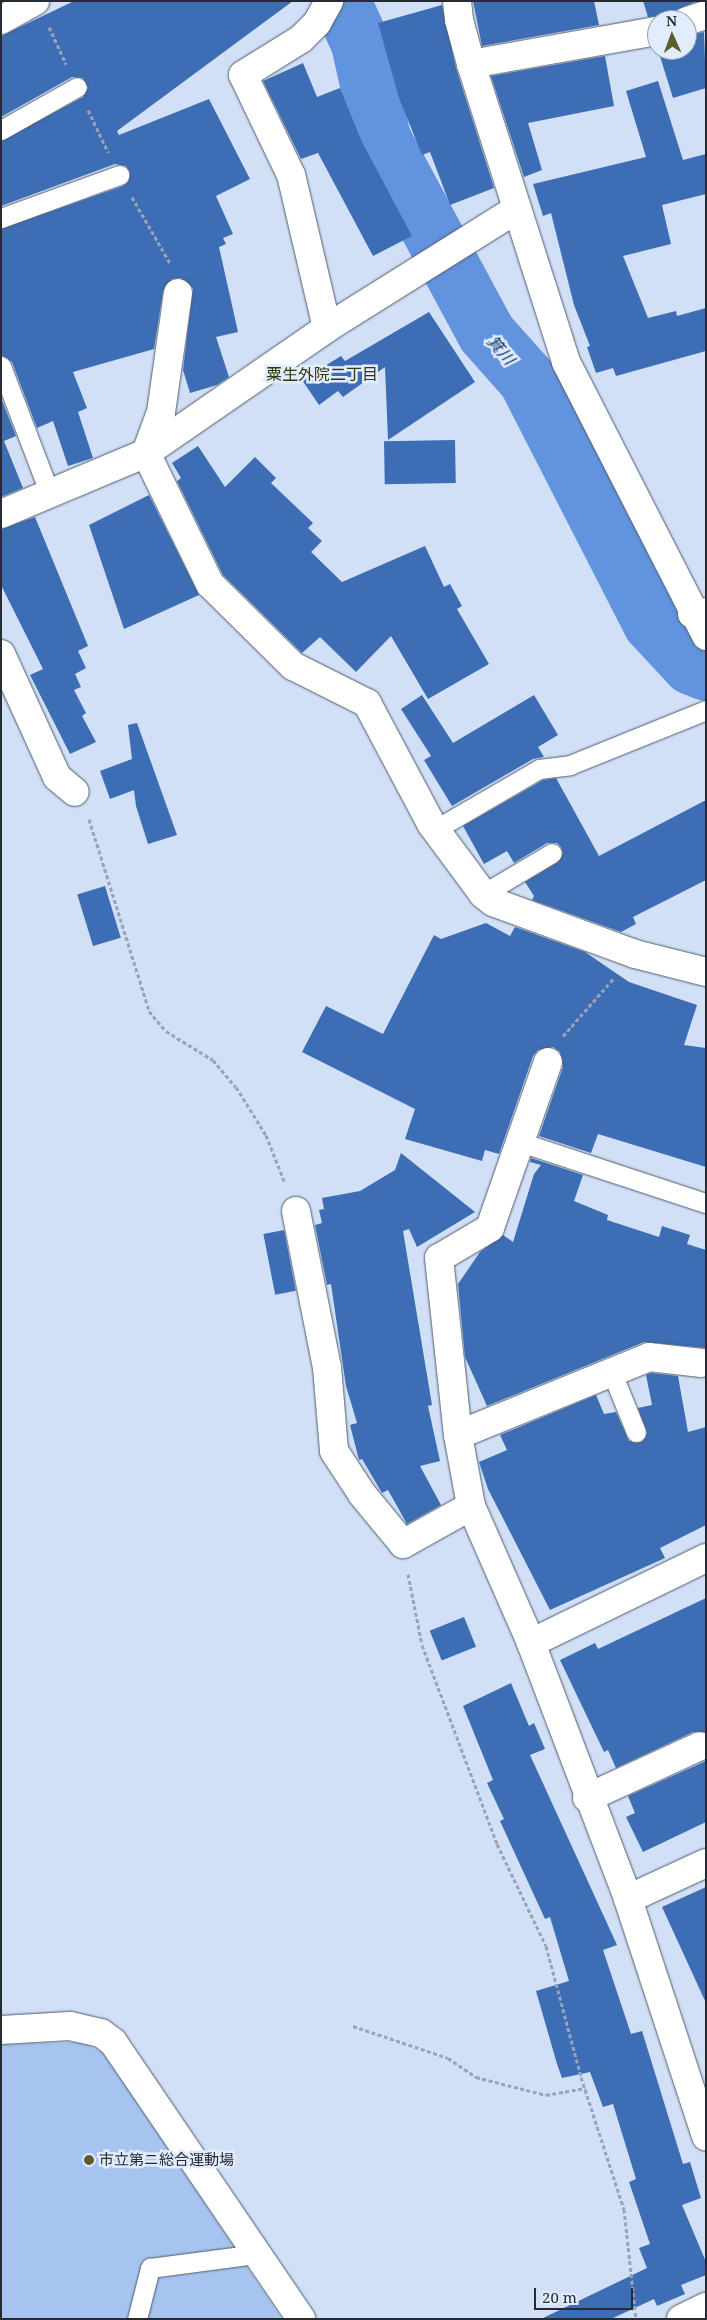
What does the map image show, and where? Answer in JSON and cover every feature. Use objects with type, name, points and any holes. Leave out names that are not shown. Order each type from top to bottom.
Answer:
[{"type":"street","points":[[327,328],[291,175],[243,75],[301,38],[317,23],[329,1]]},
{"type":"street","points":[[457,1],[470,64],[566,362],[701,621]]},
{"type":"street","points":[[470,64],[647,33]]},
{"type":"street","points":[[1,514],[146,454],[327,328],[517,209]]},
{"type":"street","points":[[178,293],[161,412],[146,454],[210,584],[293,666],[367,703],[436,829],[483,894],[493,902],[635,954],[706,972]]},
{"type":"street","points":[[1,654],[57,777],[75,792]]},
{"type":"street","points":[[548,1062],[490,1228],[439,1258],[458,1435],[471,1506],[531,1644],[587,1798],[628,1899],[698,2085],[706,2136]]},
{"type":"street","points":[[296,1211],[327,1367],[334,1451],[362,1494],[402,1544],[471,1506]]},
{"type":"street","points":[[458,1435],[649,1357],[702,1363]]},
{"type":"street","points":[[531,1644],[706,1558]]},
{"type":"street","points":[[587,1798],[700,1746]]},
{"type":"street","points":[[628,1899],[706,1863]]},
{"type":"street","points":[[1,2030],[70,2026],[101,2034],[112,2042],[301,2319]]},
{"type":"street","points":[[681,2319],[706,2307]]},
{"type":"lane","points":[[1,130],[77,87]]},
{"type":"lane","points":[[1,218],[119,175]]},
{"type":"lane","points":[[1,366],[50,494]]},
{"type":"lane","points":[[436,829],[539,769],[570,765],[706,710]]},
{"type":"lane","points":[[483,894],[552,853]]},
{"type":"lane","points":[[520,1142],[706,1204]]},
{"type":"lane","points":[[612,1373],[636,1432]]},
{"type":"lane","points":[[136,2319],[150,2268],[257,2254]]},
{"type":"path","points":[[23,11],[77,87],[119,175],[168,255],[178,293]]},
{"type":"path","points":[[75,792],[92,826],[149,1011],[166,1031],[213,1060],[236,1087],[266,1135],[296,1211]]},
{"type":"path","points":[[548,1062],[568,1028],[635,954]]},
{"type":"path","points":[[402,1544],[422,1645],[498,1844],[546,1946],[585,2088],[624,2209],[636,2319]]},
{"type":"path","points":[[354,2026],[448,2058],[485,2079],[546,2095],[585,2088]]},
{"type":"shaded area","name":"市立第ニ総合運動場","points":[[82,2042],[102,2052],[113,2065],[282,2319],[1,2319],[1,2044]]},
{"type":"building","points":[[74,1],[293,1],[117,131],[119,135],[209,99],[250,179],[216,196],[233,234],[223,238],[226,244],[219,247],[238,332],[216,337],[229,377],[217,385],[190,393],[183,370],[193,288],[181,278],[172,279],[163,291],[154,349],[73,372],[87,408],[78,412],[93,458],[68,466],[53,421],[37,428],[12,362],[1,355],[1,229],[123,186],[128,182],[130,172],[126,166],[115,164],[1,206],[1,141],[83,97],[88,88],[83,78],[72,77],[1,117],[1,36]]},
{"type":"building","points":[[473,1],[594,1],[599,25],[482,46]]},
{"type":"building","points":[[643,1],[695,2],[676,10],[647,10],[647,14]]},
{"type":"building","points":[[442,5],[456,68],[494,188],[450,205],[430,152],[422,155],[399,98],[378,23]]},
{"type":"building","points":[[704,32],[706,88],[673,98],[661,60],[697,60],[697,34]]},
{"type":"building","points":[[605,56],[614,106],[528,123],[542,170],[524,177],[491,76]]},
{"type":"building","points":[[303,63],[317,97],[340,88],[361,140],[412,236],[373,256],[318,153],[301,159],[263,81]]},
{"type":"building","points":[[658,81],[683,160],[706,154],[706,194],[662,205],[671,244],[623,256],[648,318],[676,311],[677,316],[706,308],[706,351],[616,376],[613,368],[596,373],[587,347],[590,346],[574,305],[551,213],[543,216],[533,184],[646,157],[626,91]]},
{"type":"building","points":[[429,312],[475,382],[388,440],[385,367],[343,397],[338,391],[319,405],[302,380],[341,356],[345,361]]},
{"type":"building","points":[[1,398],[16,436],[4,441],[23,488],[1,497]]},
{"type":"building","points":[[455,440],[456,483],[385,484],[384,441]]},
{"type":"building","points":[[198,446],[225,487],[255,457],[276,478],[271,483],[313,523],[308,528],[322,541],[311,552],[342,582],[425,546],[444,587],[450,584],[462,606],[457,609],[489,664],[428,699],[391,636],[356,672],[320,637],[302,653],[223,575],[177,481],[181,478],[172,463]]},
{"type":"building","points":[[149,495],[199,595],[124,629],[89,525]]},
{"type":"building","points":[[35,517],[88,646],[78,651],[86,668],[75,674],[81,687],[74,690],[86,713],[82,716],[96,742],[70,754],[30,675],[43,669],[1,585],[1,529]]},
{"type":"building","points":[[422,695],[453,743],[534,695],[558,735],[538,747],[544,757],[533,759],[452,806],[424,760],[431,756],[401,709]]},
{"type":"building","points":[[137,723],[177,835],[148,844],[136,806],[134,790],[110,799],[100,771],[132,759],[128,725]]},
{"type":"building","points":[[556,778],[599,856],[706,800],[706,880],[633,917],[636,924],[621,932],[532,900],[534,896],[525,882],[558,862],[563,853],[561,847],[557,843],[547,843],[514,863],[507,851],[484,864],[463,826],[543,780]]},
{"type":"building","points":[[105,886],[121,938],[93,946],[77,894]]},
{"type":"building","points":[[486,923],[510,936],[515,927],[585,952],[629,982],[697,1005],[684,1045],[706,1048],[706,1167],[598,1134],[591,1153],[539,1136],[563,1067],[560,1052],[553,1047],[538,1050],[533,1056],[499,1154],[485,1150],[482,1161],[405,1139],[415,1109],[302,1052],[326,1006],[383,1034],[434,935],[441,939]]},
{"type":"building","points":[[401,1153],[475,1212],[417,1247],[409,1229],[403,1231],[432,1405],[428,1406],[440,1461],[420,1466],[441,1505],[407,1524],[388,1490],[382,1493],[362,1459],[359,1460],[350,1425],[357,1423],[346,1386],[331,1284],[327,1285],[315,1225],[322,1223],[319,1210],[324,1209],[322,1198],[360,1191],[395,1170]]},
{"type":"building","points":[[531,1158],[583,1175],[574,1201],[608,1215],[607,1220],[659,1237],[662,1226],[690,1235],[687,1244],[706,1250],[706,1348],[644,1342],[487,1406],[465,1357],[458,1284],[480,1252],[503,1235],[513,1242],[534,1174],[541,1165],[530,1162]]},
{"type":"building","points":[[284,1230],[296,1291],[275,1295],[263,1234]]},
{"type":"building","points":[[651,1373],[678,1376],[688,1432],[706,1427],[706,1525],[660,1548],[665,1558],[550,1610],[488,1489],[479,1462],[507,1450],[500,1435],[596,1395],[604,1414],[616,1412],[629,1441],[641,1442],[647,1433],[638,1408],[652,1405],[646,1375]]},
{"type":"building","points":[[706,1598],[706,1732],[693,1732],[616,1768],[608,1750],[604,1752],[560,1660],[595,1643],[598,1649]]},
{"type":"building","points":[[464,1617],[476,1647],[442,1661],[430,1631]]},
{"type":"building","points":[[511,1683],[529,1726],[534,1723],[545,1749],[530,1755],[617,1945],[603,1950],[631,2034],[642,2031],[683,2164],[690,2162],[701,2198],[682,2205],[706,2262],[706,2275],[681,2285],[685,2294],[657,2306],[654,2299],[611,2319],[541,2319],[647,2268],[639,2248],[650,2244],[629,2182],[636,2179],[613,2104],[603,2107],[590,2072],[562,2078],[557,2064],[536,1991],[569,1981],[550,1917],[545,1919],[500,1821],[504,1819],[487,1783],[493,1780],[463,1706]]},
{"type":"building","points":[[706,1761],[706,1822],[643,1852],[626,1817],[635,1813],[628,1796]]},
{"type":"building","points":[[706,1887],[706,2003],[662,1907]]},
{"type":"waterway","name":"箕川","points":[[341,1],[360,43],[381,138],[486,333],[527,379],[652,623],[691,665],[706,671]]},
{"type":"place","name":"市立第ニ総合運動場","points":[[89,2160]]},
{"type":"district","name":"粟生外院二丁目","points":[[322,374]]}]
